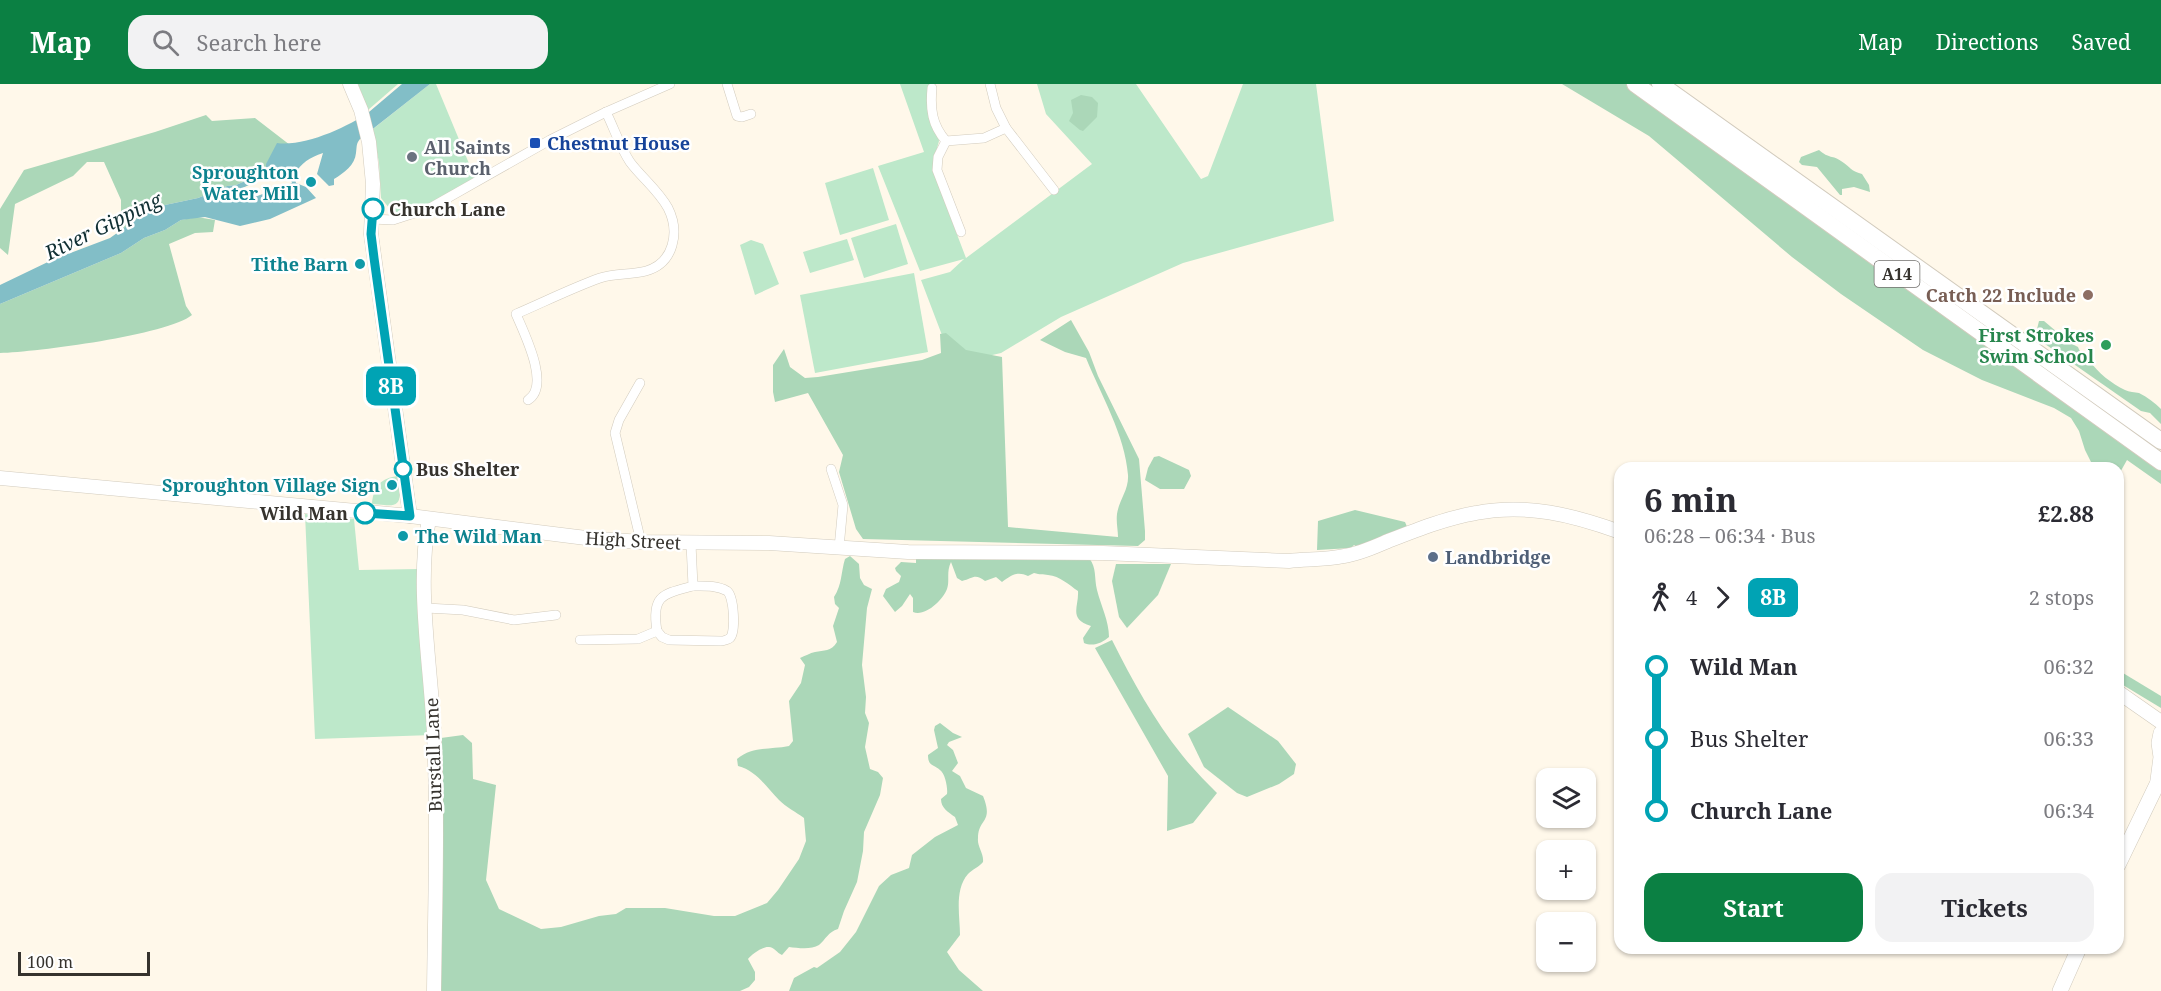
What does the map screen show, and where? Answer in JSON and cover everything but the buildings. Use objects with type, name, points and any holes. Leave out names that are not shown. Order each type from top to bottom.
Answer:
[{"type":"highway","name":"A14","points":[[1635,84],[2161,462]]},
{"type":"highway","name":"A14","points":[[1660,84],[2161,441]]},
{"type":"main road","points":[[350,84],[362,110],[369,142],[373,184],[371,234],[410,516]]},
{"type":"main road","name":"High Street","points":[[0,478],[410,516],[586,538],[691,544],[769,543],[908,552],[1103,553],[1289,561],[1318,559],[1345,556],[1473,513],[1509,509],[1577,517],[1614,530]]},
{"type":"main road","name":"Burstall Lane","points":[[429,519],[424,553],[436,808],[434,991]]},
{"type":"main road","points":[[2124,696],[2161,722]]},
{"type":"main road","points":[[2124,852],[2159,778],[2161,743],[2144,711]]},
{"type":"main road","points":[[2060,991],[2076,954]]},
{"type":"street","points":[[372,219],[393,220],[430,208],[550,140],[652,87],[670,84]]},
{"type":"street","points":[[727,84],[737,116],[751,114]]},
{"type":"street","points":[[990,84],[996,108],[1005,128],[1054,190]]},
{"type":"street","points":[[932,88],[933,120],[946,141]]},
{"type":"street","points":[[528,400],[536,392],[535,362],[516,314],[602,277],[654,268],[670,252],[674,240],[675,228],[669,210],[658,193],[630,162],[606,112]]},
{"type":"street","points":[[946,141],[984,138],[1005,128]]},
{"type":"street","points":[[946,141],[938,157],[937,170],[961,232]]},
{"type":"street","points":[[640,383],[619,420],[615,433],[641,542]]},
{"type":"street","points":[[831,469],[843,505],[839,548]]},
{"type":"street","points":[[691,544],[693,586]]},
{"type":"street","points":[[693,586],[718,587],[732,597],[732,635],[729,639],[722,641],[669,640],[657,631],[657,605],[661,597],[669,592],[693,586]]},
{"type":"street","points":[[426,608],[463,610],[505,619],[556,615]]},
{"type":"street","points":[[580,640],[638,639],[657,631]]},
{"type":"green space","points":[[358,84],[398,84],[368,110]]},
{"type":"green space","points":[[430,84],[436,84],[475,178],[425,207],[404,214],[394,214],[381,198],[379,163],[373,129]]},
{"type":"green space","points":[[900,84],[930,84],[939,141],[933,163],[934,174],[966,258],[1092,164],[1046,114],[1037,84],[1136,84],[1201,179],[1208,176],[1243,84],[1316,84],[1334,221],[1183,263],[1061,317],[1001,353],[953,364],[921,280],[950,272],[964,259],[920,271],[878,166],[924,152]]},
{"type":"green space","points":[[1562,84],[1629,84],[2161,467],[2161,484],[2127,460],[2124,465],[2124,462],[2091,462],[2079,431],[2071,418],[2054,408],[1982,380],[1923,350],[1841,294],[1792,257],[1649,136]]},
{"type":"green space","points":[[1081,95],[1092,97],[1098,103],[1097,117],[1083,131],[1069,121],[1073,113],[1071,100]]},
{"type":"green space","points":[[206,115],[212,121],[255,118],[290,145],[270,158],[266,172],[198,198],[165,205],[141,216],[121,231],[121,200],[104,162],[87,162],[73,176],[15,204],[8,255],[0,248],[0,209],[24,170]]},
{"type":"green space","points":[[1819,150],[1862,174],[1869,185],[1870,192],[1854,187],[1842,189],[1842,195],[1840,195],[1817,167],[1802,165],[1799,162],[1801,157]]},
{"type":"green space","points":[[873,168],[889,220],[840,235],[825,183]]},
{"type":"green space","points":[[197,217],[215,220],[213,232],[195,233],[169,244],[186,306],[192,315],[178,322],[130,336],[70,346],[0,353],[0,304],[121,253],[144,238],[165,230],[181,220]]},
{"type":"green space","points":[[896,224],[908,264],[864,278],[851,238]]},
{"type":"green space","points":[[847,239],[854,260],[810,273],[803,252]]},
{"type":"green space","points":[[751,240],[763,244],[779,284],[755,295],[740,245]]},
{"type":"green space","points":[[914,273],[928,352],[815,373],[800,295]]},
{"type":"green space","points":[[1071,320],[1089,352],[1098,376],[1139,459],[1145,540],[1138,546],[863,539],[856,529],[839,472],[843,455],[808,393],[775,402],[773,365],[784,349],[790,367],[805,378],[818,377],[922,360],[941,353],[940,334],[946,333],[966,350],[1002,357],[1008,527],[1118,537],[1117,514],[1128,475],[1122,445],[1112,415],[1086,358],[1065,352],[1040,340]]},
{"type":"green space","points":[[2039,321],[2044,321],[2078,347],[2110,381],[2127,391],[2139,393],[2148,398],[2161,409],[2161,424],[2150,413],[2141,411],[2035,337]]},
{"type":"green space","points":[[1159,456],[1189,470],[1191,476],[1184,489],[1160,489],[1145,480],[1154,457]]},
{"type":"green space","points":[[398,476],[400,496],[395,504],[365,503],[372,503],[379,484]]},
{"type":"green space","points":[[1355,510],[1405,522],[1408,529],[1357,547],[1354,545],[1351,548],[1317,550],[1318,521]]},
{"type":"green space","points":[[305,514],[354,519],[359,570],[420,569],[432,735],[315,739]]},
{"type":"green space","points":[[850,556],[859,564],[860,578],[864,585],[872,589],[867,608],[862,665],[866,697],[865,713],[869,723],[865,747],[870,769],[878,772],[883,778],[880,795],[864,832],[857,882],[838,929],[812,948],[789,947],[782,955],[771,947],[758,951],[748,959],[755,972],[755,980],[749,987],[740,991],[434,991],[436,808],[441,738],[463,735],[472,743],[473,779],[496,785],[486,880],[499,909],[541,929],[561,927],[599,916],[616,914],[626,908],[665,908],[714,916],[735,916],[767,903],[799,859],[806,841],[804,818],[782,803],[751,772],[738,766],[737,759],[755,750],[789,746],[793,741],[789,701],[801,683],[805,665],[800,658],[813,652],[830,649],[837,642],[833,626],[839,608],[835,604],[834,597],[840,583],[845,559]]},
{"type":"green space","points":[[912,556],[1089,558],[1094,569],[1109,637],[1097,644],[1084,643],[1083,638],[1091,626],[1079,620],[1077,616],[1078,591],[1060,579],[1034,573],[1028,576],[1015,574],[1002,582],[996,577],[985,581],[974,577],[962,581],[957,578],[951,562],[947,589],[938,602],[923,612],[913,612],[913,598],[910,594],[895,612],[883,596],[886,589],[899,582],[901,576],[895,568],[901,562],[916,563],[916,559]]},
{"type":"green space","points":[[1116,564],[1171,564],[1158,595],[1127,628],[1119,617],[1112,581]]},
{"type":"green space","points":[[1112,640],[1162,728],[1186,760],[1217,793],[1193,823],[1167,831],[1168,776],[1095,648]]},
{"type":"green space","points":[[2124,674],[2161,696],[2161,708],[2124,686]]},
{"type":"green space","points":[[1228,707],[1278,741],[1296,764],[1294,774],[1279,784],[1247,797],[1237,793],[1204,767],[1188,734]]},
{"type":"green space","points":[[940,723],[962,737],[947,745],[953,750],[958,763],[952,771],[960,776],[966,788],[983,796],[987,811],[978,838],[983,862],[964,880],[959,895],[960,935],[947,952],[959,970],[983,991],[789,991],[794,978],[814,967],[817,968],[840,952],[856,932],[879,886],[891,875],[909,868],[912,855],[935,837],[958,825],[955,817],[945,810],[941,802],[947,794],[943,774],[928,759],[928,755],[938,748],[934,730],[935,726]]},
{"type":"water","points":[[402,84],[430,84],[360,139],[354,161],[334,179],[334,185],[329,186],[317,174],[323,153],[300,167],[294,175],[296,183],[306,187],[316,198],[270,219],[240,226],[205,217],[181,220],[165,230],[144,238],[121,253],[0,304],[0,285],[52,260],[110,238],[141,216],[165,205],[198,198],[266,172],[266,164],[277,143],[312,139],[350,124],[369,112]],"holes":[[[269,176],[272,180],[290,177],[292,183],[244,201],[231,200],[229,197],[238,190]]]},
{"type":"bus line","name":"8B","points":[[365,513],[410,516],[371,234],[373,209]]},
{"type":"place","name":"Chestnut House","points":[[535,143]]},
{"type":"place","name":"All Saints Church","points":[[412,157]]},
{"type":"place","name":"Sproughton Water Mill","points":[[311,182]]},
{"type":"place","name":"Church Lane","points":[[373,209]]},
{"type":"place","name":"Tithe Barn","points":[[360,264]]},
{"type":"place","name":"Catch 22 Include","points":[[2088,295]]},
{"type":"place","name":"First Strokes Swim School","points":[[2106,345]]},
{"type":"place","name":"Bus Shelter","points":[[403,469]]},
{"type":"place","name":"Sproughton Village Sign","points":[[392,485]]},
{"type":"place","name":"Wild Man","points":[[365,513]]},
{"type":"place","name":"The Wild Man","points":[[403,536]]},
{"type":"place","name":"Landbridge","points":[[1433,557]]},
{"type":"water label","name":"River Gipping","points":[[103,226]]}]
